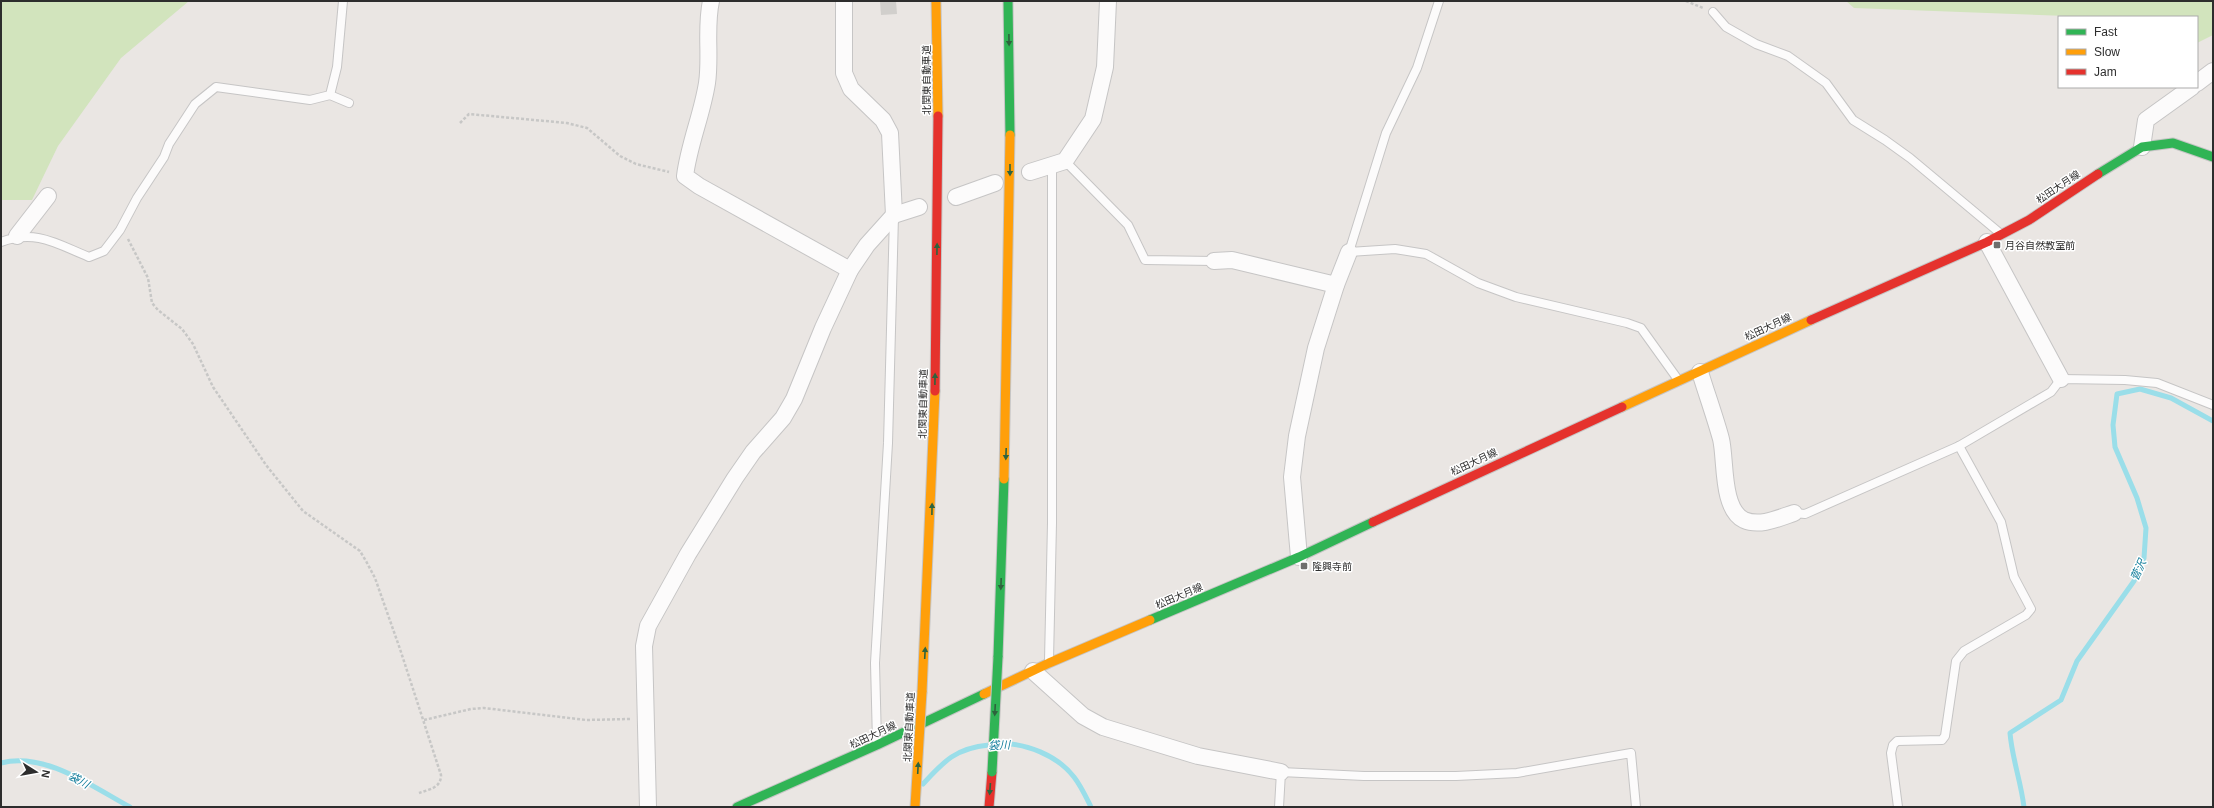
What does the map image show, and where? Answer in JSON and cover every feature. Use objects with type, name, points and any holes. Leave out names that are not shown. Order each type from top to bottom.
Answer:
[{"type":"main road","name":"北関東自動車道","points":[[916,807],[931,534],[935,396],[936,1]]},
{"type":"main road","points":[[989,807],[998,657],[1008,396],[1010,210],[1008,1]]},
{"type":"main road","name":"松田大月線","points":[[736,807],[877,745],[1049,663],[1299,557],[1497,463],[1700,372],[1803,323],[1987,242],[2029,220],[2122,158],[2142,147],[2173,143],[2213,157]]},
{"type":"street","points":[[710,1],[708,16],[707,82],[701,113],[688,153],[685,176],[699,186],[850,270]]},
{"type":"street","points":[[844,1],[844,73],[851,88],[883,120],[890,133],[894,215]]},
{"type":"street","points":[[1030,172],[1058,163],[1092,119],[1105,67],[1108,1]]},
{"type":"street","points":[[2198,82],[2213,72]]},
{"type":"street","points":[[2142,147],[2146,120],[2191,88]]},
{"type":"street","points":[[956,197],[995,183]]},
{"type":"street","points":[[17,236],[48,196]]},
{"type":"street","points":[[648,807],[644,646],[648,626],[664,594],[735,478],[754,452],[783,418],[794,399],[823,328],[850,270],[867,245],[894,215],[918,207]]},
{"type":"street","points":[[1987,242],[2061,380]]},
{"type":"street","points":[[1299,557],[1292,476],[1297,436],[1316,348],[1336,286],[1349,252]]},
{"type":"street","points":[[1214,261],[1232,260],[1336,286]]},
{"type":"street","points":[[1700,372],[1722,441],[1727,493],[1736,512],[1742,519],[1754,522],[1770,521],[1794,513]]},
{"type":"street","points":[[1033,671],[1083,716],[1103,727],[1198,756],[1281,772]]},
{"type":"lane","points":[[330,95],[337,67],[343,1]]},
{"type":"lane","points":[[1439,1],[1417,68],[1386,133],[1349,252],[1395,249],[1426,254],[1478,283],[1516,298],[1627,323],[1641,328],[1680,381]]},
{"type":"lane","points":[[1713,12],[1726,27],[1756,44],[1788,56],[1826,83],[1853,120],[1910,158],[2002,234]]},
{"type":"lane","points":[[1,242],[17,236],[47,240],[89,258],[104,250],[120,230],[137,198],[164,157],[169,144],[195,104],[216,87],[310,100],[330,95],[350,102]]},
{"type":"lane","points":[[1058,163],[1128,225],[1145,260],[1214,261]]},
{"type":"lane","points":[[1049,663],[1058,163]]},
{"type":"lane","points":[[877,745],[875,663],[888,443],[894,215]]},
{"type":"lane","points":[[1794,513],[1805,514],[1959,446],[2051,392],[2061,380],[2125,380],[2157,383],[2213,404]]},
{"type":"lane","points":[[1898,807],[1891,753],[1893,745],[1897,741],[1942,740],[1945,736],[1956,661],[1964,651],[2026,615],[2031,609],[2014,577],[2001,522],[1959,446]]},
{"type":"lane","points":[[1279,807],[1281,772],[1364,776],[1456,776],[1517,773],[1631,753],[1636,807]]},
{"type":"path","points":[[1686,1],[1713,12]]},
{"type":"path","points":[[460,123],[469,114],[567,123],[587,128],[608,147],[636,164],[685,176]]},
{"type":"path","points":[[120,230],[126,236],[136,252],[148,278],[152,303],[182,330],[194,344],[213,387],[266,465],[303,511],[360,551],[375,578],[424,720],[441,775],[441,782],[437,786],[419,793]]},
{"type":"path","points":[[424,720],[471,709],[484,708],[586,720],[626,719],[646,721]]},
{"type":"green space","points":[[1,1],[189,1],[121,58],[58,146],[32,200],[1,200]]},
{"type":"green space","points":[[1846,1],[2213,1],[2213,35],[2198,42],[2198,16],[2068,16],[1854,8]]},
{"type":"building","points":[[880,1],[896,1],[897,14],[881,15]]},
{"type":"waterway","name":"菅沢","points":[[2024,807],[2010,733],[2061,700],[2077,661],[2134,581],[2144,558],[2146,528],[2137,498],[2115,447],[2113,425],[2117,394],[2140,389],[2171,398],[2213,421]]},
{"type":"waterway","name":"袋川","points":[[999,744],[1019,745],[1030,748],[1059,763],[1077,780],[1091,807]]},
{"type":"waterway","name":"袋川","points":[[923,784],[944,762],[952,757],[968,749],[989,745]]},
{"type":"waterway","name":"袋川","points":[[1,763],[17,761],[34,762],[51,766],[84,781],[130,807]]},
{"type":"traffic: fast","points":[[1008,1],[1010,135]]},
{"type":"traffic: fast","points":[[2098,174],[2142,147],[2173,143],[2213,157]]},
{"type":"traffic: fast","points":[[998,657],[1004,479]]},
{"type":"traffic: fast","points":[[1150,620],[1299,557],[1373,522]]},
{"type":"traffic: fast","points":[[992,772],[998,657]]},
{"type":"traffic: fast","points":[[737,807],[877,745],[984,694]]},
{"type":"traffic: slow","points":[[936,1],[938,116]]},
{"type":"traffic: slow","points":[[1004,479],[1010,135]]},
{"type":"traffic: slow","points":[[1622,407],[1811,320]]},
{"type":"traffic: slow","points":[[922,692],[935,391]]},
{"type":"traffic: slow","points":[[984,694],[1049,663],[1150,620]]},
{"type":"traffic: slow","points":[[915,807],[922,692]]},
{"type":"traffic: jam","points":[[935,391],[938,116]]},
{"type":"traffic: jam","points":[[1811,320],[1987,242],[2029,220],[2098,174]]},
{"type":"traffic: jam","points":[[1373,522],[1622,407]]},
{"type":"traffic: jam","points":[[989,807],[992,772]]},
{"type":"place","name":"月谷自然教室前","points":[[1997,245]]},
{"type":"place","name":"隆興寺前","points":[[1304,566]]}]
